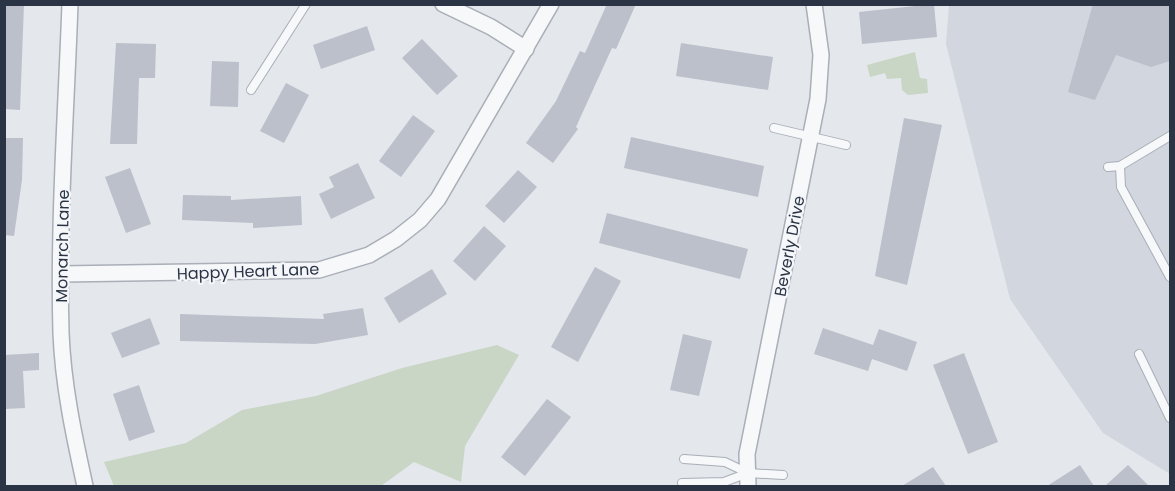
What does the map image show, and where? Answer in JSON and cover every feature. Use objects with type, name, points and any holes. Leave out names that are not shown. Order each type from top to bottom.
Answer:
[{"type":"street","name":"Monarch Lane","points":[[70,4],[61,334],[67,392],[85,486]]},
{"type":"street","points":[[443,4],[491,27],[526,49]]},
{"type":"street","name":"Happy Heart Lane","points":[[61,274],[319,270],[369,255],[396,239],[420,220],[438,199],[551,4]]},
{"type":"street","name":"Beverly Drive","points":[[748,480],[747,454],[819,99],[821,55],[814,4]]},
{"type":"lane","points":[[251,90],[306,4]]},
{"type":"lane","points":[[774,128],[846,145]]},
{"type":"lane","points":[[1108,167],[1120,166],[1170,136]]},
{"type":"lane","points":[[1120,166],[1121,187],[1170,277]]},
{"type":"lane","points":[[1139,354],[1170,418]]},
{"type":"lane","points":[[684,459],[725,462],[748,480]]},
{"type":"lane","points":[[682,483],[724,482],[783,475]]},
{"type":"shaded area","points":[[949,5],[1170,5],[1170,474],[1103,433],[1010,299],[946,44]]},
{"type":"green space","points":[[915,52],[920,78],[927,79],[928,93],[908,95],[902,90],[901,78],[887,79],[885,73],[870,77],[867,65]]},
{"type":"green space","points":[[497,345],[519,355],[465,446],[461,482],[414,462],[381,486],[114,486],[104,462],[186,443],[242,410],[316,396],[402,368]]},
{"type":"building","points":[[4,4],[24,4],[20,110],[4,109]]},
{"type":"building","points":[[607,4],[636,4],[616,49],[612,48],[576,127],[578,129],[553,163],[526,143],[556,101],[580,51],[585,53]]},
{"type":"building","points":[[934,4],[937,37],[862,44],[859,12]]},
{"type":"building","points":[[1093,4],[1170,4],[1170,61],[1151,67],[1116,55],[1095,100],[1068,92]]},
{"type":"building","points":[[367,26],[375,50],[321,69],[313,45]]},
{"type":"building","points":[[422,39],[458,76],[437,95],[402,58]]},
{"type":"building","points":[[116,43],[156,44],[155,78],[139,78],[137,144],[110,144]]},
{"type":"building","points":[[681,43],[773,57],[768,90],[676,76]]},
{"type":"building","points":[[212,61],[239,62],[238,107],[210,106]]},
{"type":"building","points":[[286,83],[309,95],[284,143],[260,131]]},
{"type":"building","points":[[413,115],[435,131],[401,177],[379,161]]},
{"type":"building","points":[[904,118],[942,125],[907,285],[875,276]]},
{"type":"building","points":[[631,137],[764,166],[758,197],[624,168]]},
{"type":"building","points":[[4,138],[23,138],[22,180],[14,236],[4,235]]},
{"type":"building","points":[[358,163],[375,198],[331,219],[319,194],[334,187],[329,177]]},
{"type":"building","points":[[130,168],[151,224],[126,233],[105,177]]},
{"type":"building","points":[[518,170],[537,187],[504,223],[485,206]]},
{"type":"building","points":[[183,195],[231,196],[231,200],[301,196],[302,225],[253,228],[253,223],[182,220]]},
{"type":"building","points":[[607,213],[748,249],[740,279],[599,243]]},
{"type":"building","points":[[484,226],[506,246],[475,281],[453,261]]},
{"type":"building","points":[[595,267],[621,281],[578,362],[551,347]]},
{"type":"building","points":[[432,269],[447,294],[399,323],[384,298]]},
{"type":"building","points":[[363,308],[368,335],[315,344],[180,341],[180,314],[324,319],[323,314]]},
{"type":"building","points":[[150,318],[160,344],[122,358],[111,333]]},
{"type":"building","points":[[823,328],[873,345],[879,329],[917,342],[907,371],[872,359],[868,371],[814,354]]},
{"type":"building","points":[[683,334],[712,341],[699,396],[670,390]]},
{"type":"building","points":[[39,353],[39,370],[23,371],[25,408],[4,409],[4,355]]},
{"type":"building","points":[[964,353],[998,442],[968,454],[933,365]]},
{"type":"building","points":[[139,385],[155,432],[129,441],[113,394]]},
{"type":"building","points":[[547,399],[571,417],[525,476],[501,457]]},
{"type":"building","points":[[1080,465],[1094,486],[1047,486]]},
{"type":"building","points":[[1128,465],[1149,486],[1105,486]]},
{"type":"building","points":[[933,467],[946,486],[902,486]]}]
